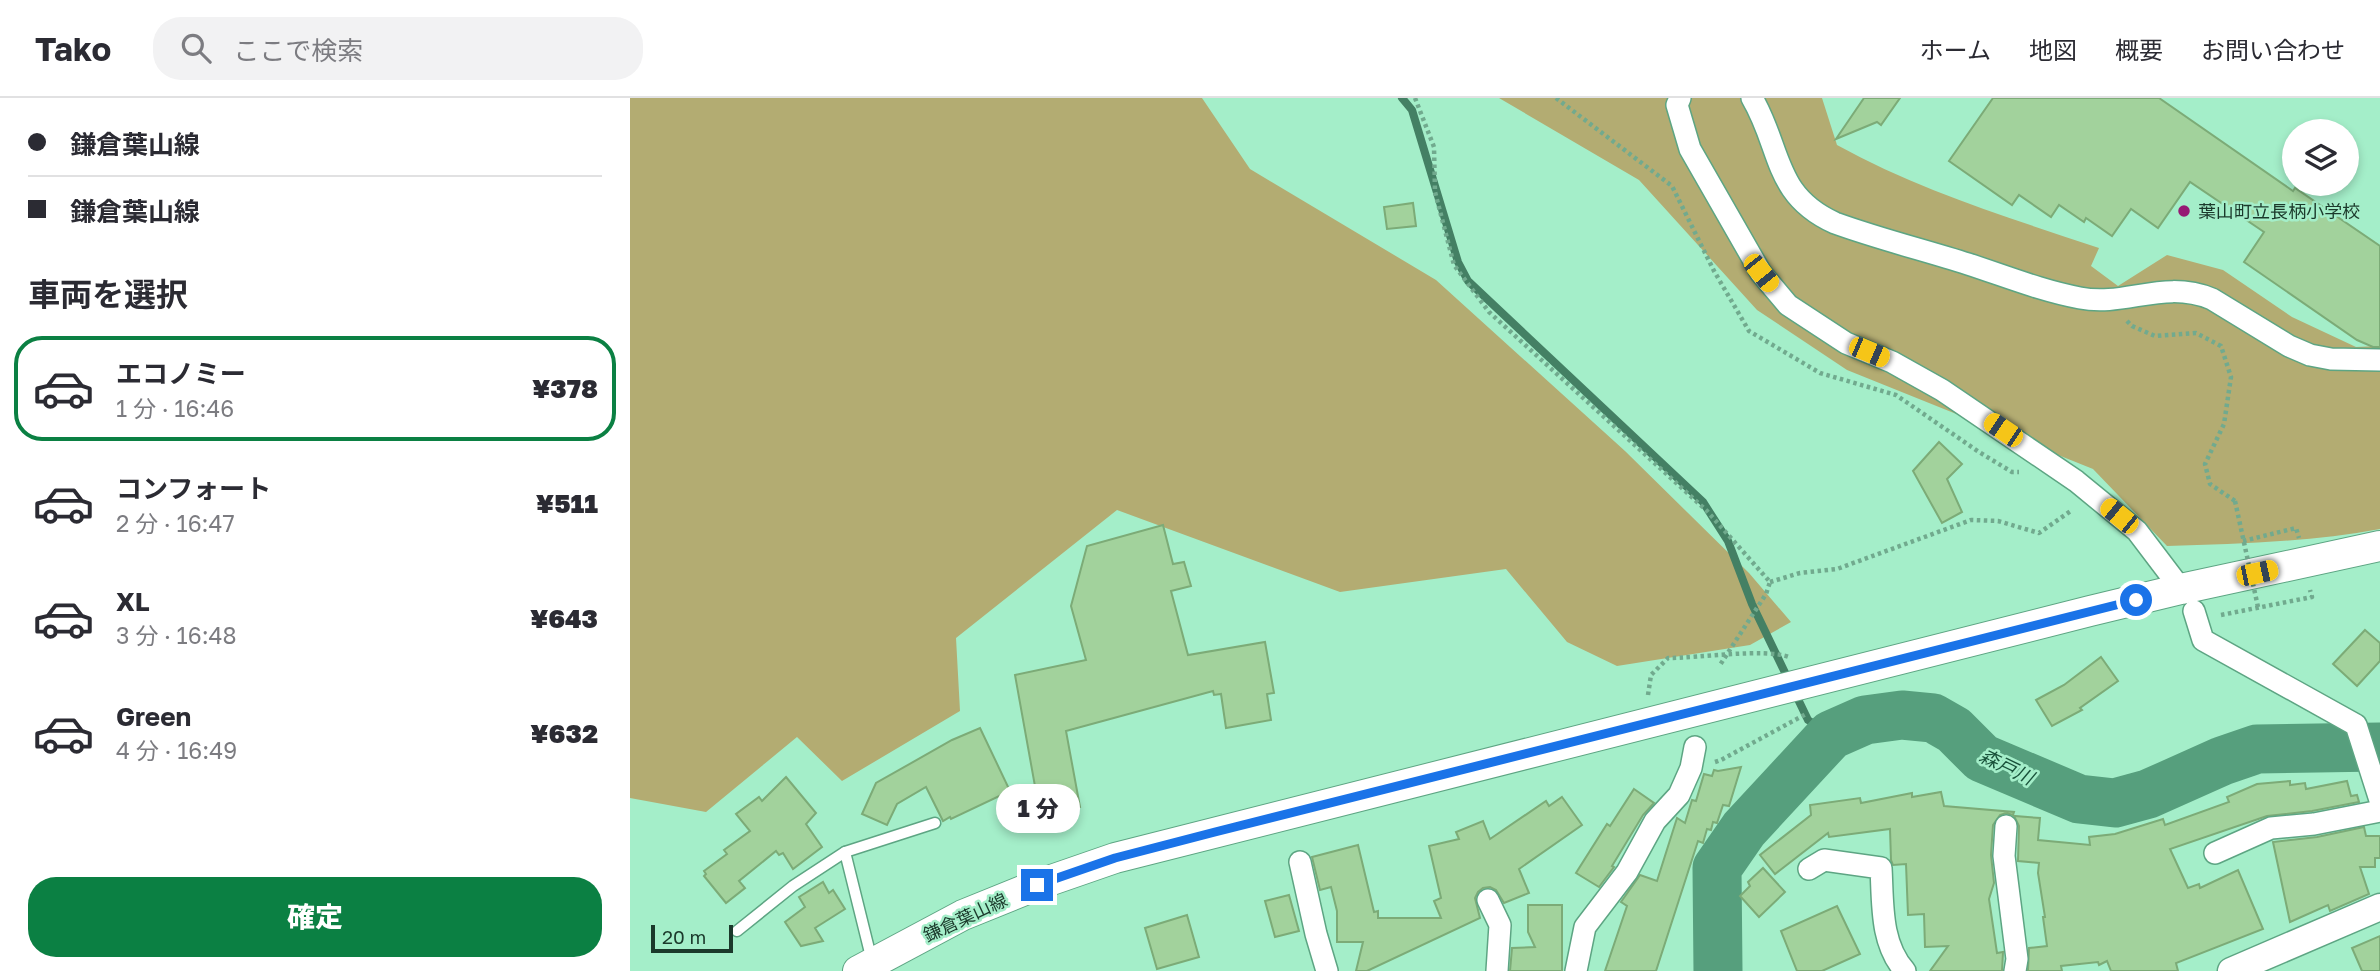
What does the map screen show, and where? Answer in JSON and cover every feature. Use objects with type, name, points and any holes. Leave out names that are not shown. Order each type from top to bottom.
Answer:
[{"type":"main road","name":"鎌倉葉山線","points":[[865,967],[963,915],[1037,885],[1115,858],[2196,606],[2380,546]]},
{"type":"street","points":[[1680,98],[1677,105],[1690,149],[1761,273],[1788,305],[1846,343],[1892,362],[1942,390],[2063,472],[2137,531],[2196,606],[2203,640],[2356,725],[2380,800]]},
{"type":"street","points":[[1752,98],[1790,189],[1807,208],[1820,216],[1852,229],[2037,288],[2081,298],[2108,299],[2165,291],[2198,294],[2212,299],[2289,346],[2310,355],[2331,359],[2380,360]]},
{"type":"street","points":[[1576,971],[1585,927],[1627,872],[1655,821],[1679,794],[1691,768],[1695,747]]},
{"type":"street","points":[[2215,853],[2271,828],[2314,824],[2380,811]]},
{"type":"street","points":[[2006,826],[2004,856],[2017,959],[2015,971]]},
{"type":"street","points":[[1809,869],[1824,860],[1881,868],[1886,937],[1897,963],[1905,971]]},
{"type":"street","points":[[1300,863],[1327,971]]},
{"type":"street","points":[[1488,900],[1500,925],[1497,971]]},
{"type":"street","points":[[2231,971],[2380,907]]},
{"type":"lane","points":[[737,931],[793,886],[845,852],[934,823]]},
{"type":"lane","points":[[845,852],[865,967]]},
{"type":"path","points":[[1415,98],[1434,147],[1435,192],[1454,265],[1489,312],[1707,511],[1770,582]]},
{"type":"path","points":[[1556,98],[1672,186],[1714,271],[1749,331],[1820,373],[1896,395],[2012,472],[2063,472]]},
{"type":"path","points":[[2108,299],[2132,326],[2155,336],[2196,333],[2221,346],[2231,377],[2224,424],[2205,464],[2210,484],[2235,501],[2258,607]]},
{"type":"path","points":[[1770,582],[1800,573],[1837,569],[1971,520],[1998,521],[2039,533],[2067,511],[2100,501]]},
{"type":"path","points":[[2244,541],[2296,528],[2299,538]]},
{"type":"path","points":[[1720,664],[1766,594],[1770,582]]},
{"type":"path","points":[[2196,606],[2258,607],[2312,597],[2309,586]]},
{"type":"path","points":[[1648,696],[1651,675],[1668,658],[1755,653],[1783,654],[1795,659]]},
{"type":"path","points":[[1691,768],[1721,760],[1813,710]]},
{"type":"shaded area","points":[[630,98],[1202,98],[1250,169],[1436,280],[1625,451],[1749,573],[1791,622],[1750,645],[1617,666],[1567,642],[1506,569],[1340,592],[1117,510],[956,638],[960,711],[842,781],[797,737],[706,812],[630,798]]},
{"type":"shaded area","points":[[1499,98],[1822,98],[1837,145],[1933,190],[2099,248],[2091,266],[2118,286],[2167,255],[2223,270],[2292,317],[2356,347],[2380,346],[2380,529],[2301,540],[2167,546],[2093,469],[1847,370],[1757,310],[1639,180]]},
{"type":"building","points":[[1864,98],[1900,98],[1881,125],[1877,122],[1836,139]]},
{"type":"building","points":[[1993,98],[2159,98],[2282,183],[2282,196],[2307,196],[2380,246],[2380,347],[2357,340],[2244,262],[2264,232],[2190,182],[2158,228],[2131,209],[2112,236],[2086,218],[2084,222],[2059,205],[2051,217],[2019,195],[2012,205],[1949,161]]},
{"type":"building","points":[[1413,203],[1416,226],[1387,229],[1384,207]]},
{"type":"building","points":[[1939,442],[1962,464],[1947,479],[1962,512],[1942,523],[1913,471]]},
{"type":"building","points":[[1163,525],[1173,564],[1184,562],[1191,586],[1171,591],[1188,655],[1265,642],[1274,693],[1267,694],[1271,720],[1226,728],[1221,694],[1214,695],[1213,691],[1066,731],[1080,807],[1040,814],[1015,675],[1086,660],[1071,606],[1087,546]]},
{"type":"building","points":[[2365,630],[2380,643],[2380,661],[2357,686],[2333,664]]},
{"type":"building","points":[[2101,657],[2118,681],[2080,708],[2082,710],[2052,726],[2036,700],[2064,685]]},
{"type":"building","points":[[980,728],[1010,791],[943,821],[926,787],[897,804],[887,825],[862,814],[876,783],[952,740]]},
{"type":"building","points":[[1741,767],[1729,806],[1723,805],[1717,823],[1713,822],[1711,830],[1707,829],[1703,843],[1698,841],[1656,971],[1605,971],[1627,906],[1621,902],[1640,875],[1657,881],[1677,818],[1685,823],[1692,800],[1696,801],[1704,774],[1712,776],[1714,770]]},
{"type":"building","points":[[786,777],[816,813],[806,824],[822,847],[793,869],[783,853],[779,855],[776,851],[739,881],[745,888],[726,903],[704,876],[704,871],[727,854],[724,850],[750,831],[736,814],[759,797],[762,801]]},
{"type":"building","points":[[2290,781],[2290,785],[2305,783],[2306,789],[2347,781],[2351,796],[2357,795],[2359,802],[2267,816],[2170,849],[2188,888],[2199,884],[2200,888],[2238,870],[2263,929],[2176,963],[2178,971],[2111,971],[2107,961],[2099,965],[2098,962],[2061,966],[2062,971],[2028,971],[2029,948],[2047,946],[2045,917],[2039,863],[2018,861],[2019,826],[2014,816],[2040,818],[2038,840],[2090,845],[2089,837],[2115,834],[2163,819],[2165,825],[2229,802],[2227,797],[2257,784]]},
{"type":"building","points":[[1634,789],[1654,803],[1643,815],[1612,866],[1614,867],[1599,887],[1576,873],[1607,824],[1610,826]]},
{"type":"building","points":[[1941,792],[1944,806],[2014,812],[2013,815],[2000,815],[1993,825],[1991,855],[1994,883],[1989,899],[1997,953],[2003,952],[2002,971],[1930,971],[1948,946],[1925,947],[1924,914],[1908,915],[1906,864],[1893,865],[1890,829],[1829,837],[1828,833],[1775,874],[1760,855],[1811,815],[1810,805],[1860,798],[1861,803],[1912,793],[1912,797]]},
{"type":"building","points":[[1562,797],[1582,825],[1519,869],[1529,893],[1504,903],[1496,890],[1483,888],[1475,898],[1480,918],[1367,971],[1356,971],[1363,942],[1337,942],[1337,911],[1331,887],[1320,890],[1312,857],[1358,845],[1374,912],[1378,911],[1378,918],[1441,918],[1434,901],[1441,898],[1429,846],[1459,839],[1456,832],[1483,821],[1490,839],[1546,801],[1549,806]]},
{"type":"building","points":[[2364,827],[2366,836],[2380,836],[2380,858],[2375,858],[2375,867],[2360,867],[2369,894],[2330,911],[2328,905],[2290,922],[2273,842],[2317,837]]},
{"type":"building","points":[[1763,868],[1785,892],[1759,917],[1740,896],[1750,886],[1748,882]]},
{"type":"building","points":[[823,882],[829,893],[833,890],[845,909],[815,928],[823,941],[801,946],[785,922],[805,907],[799,897]]},
{"type":"building","points":[[1289,895],[1299,931],[1275,937],[1265,901]]},
{"type":"building","points":[[1528,905],[1562,905],[1562,971],[1510,971],[1512,948],[1535,947],[1528,932]]},
{"type":"building","points":[[1837,906],[1860,954],[1822,971],[1797,971],[1781,931]]},
{"type":"building","points":[[1187,915],[1199,957],[1157,969],[1145,928]]},
{"type":"building","points":[[2380,936],[2380,971],[2362,971],[2352,948]]},
{"type":"waterway","points":[[1402,98],[1412,110],[1458,262],[1468,281],[1703,502],[1728,541],[1752,604],[1789,681]]},
{"type":"waterway","points":[[1795,693],[1808,720],[1831,735]]},
{"type":"waterway","name":"森戸川","points":[[1718,971],[1717,868],[1744,829],[1831,735],[1865,720],[1902,715],[1933,718],[1954,730],[1982,758],[2079,799],[2115,803],[2148,794],[2222,761],[2257,749],[2380,747]]},
{"type":"place","name":"葉山町立長柄小学校","points":[[2184,211]]},
{"type":"route","points":[[1037,885],[1115,858],[1215,832],[2136,600]]}]
